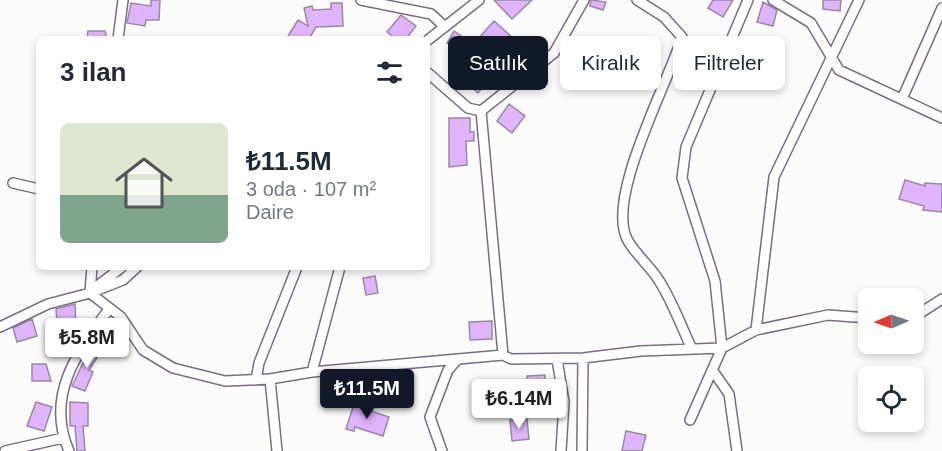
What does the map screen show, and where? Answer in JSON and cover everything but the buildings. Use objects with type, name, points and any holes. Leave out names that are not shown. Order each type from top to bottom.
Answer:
[{"type":"street","points":[[118,36],[123,0]]},
{"type":"street","points":[[361,0],[431,14],[445,27]]},
{"type":"street","points":[[430,38],[479,0]]},
{"type":"street","points":[[481,111],[554,53],[584,0]]},
{"type":"street","points":[[637,0],[664,17],[682,37],[672,69],[635,154],[622,199],[626,238],[658,279],[692,349]]},
{"type":"street","points":[[690,420],[714,371],[722,348],[715,281],[682,178],[686,147],[748,0]]},
{"type":"street","points":[[773,0],[811,23],[840,70],[942,118]]},
{"type":"street","points":[[756,330],[774,177],[859,0]]},
{"type":"street","points":[[902,99],[942,8]]},
{"type":"street","points":[[430,75],[468,108],[481,111]]},
{"type":"street","points":[[481,111],[503,355]]},
{"type":"street","points":[[13,183],[36,188]]},
{"type":"street","points":[[90,292],[92,270]]},
{"type":"street","points":[[90,292],[118,270]]},
{"type":"street","points":[[0,327],[48,304],[123,280],[134,270]]},
{"type":"street","points":[[256,380],[259,363],[296,270]]},
{"type":"street","points":[[312,372],[339,270]]},
{"type":"street","points":[[90,292],[121,317],[143,350],[173,368],[225,381],[270,379],[312,372],[503,355],[512,359],[557,359],[641,351],[722,348],[756,330],[828,315],[858,317]]},
{"type":"street","points":[[924,311],[942,299]]},
{"type":"street","points":[[69,451],[63,438],[63,395],[68,372],[82,345],[109,309]]},
{"type":"street","points":[[582,451],[583,358]]},
{"type":"street","points":[[557,359],[564,402],[561,451]]},
{"type":"street","points":[[442,451],[430,417],[448,370],[457,360]]},
{"type":"street","points":[[714,371],[729,394],[737,451]]},
{"type":"street","points":[[270,379],[277,451]]},
{"type":"street","points":[[5,451],[63,438]]}]
